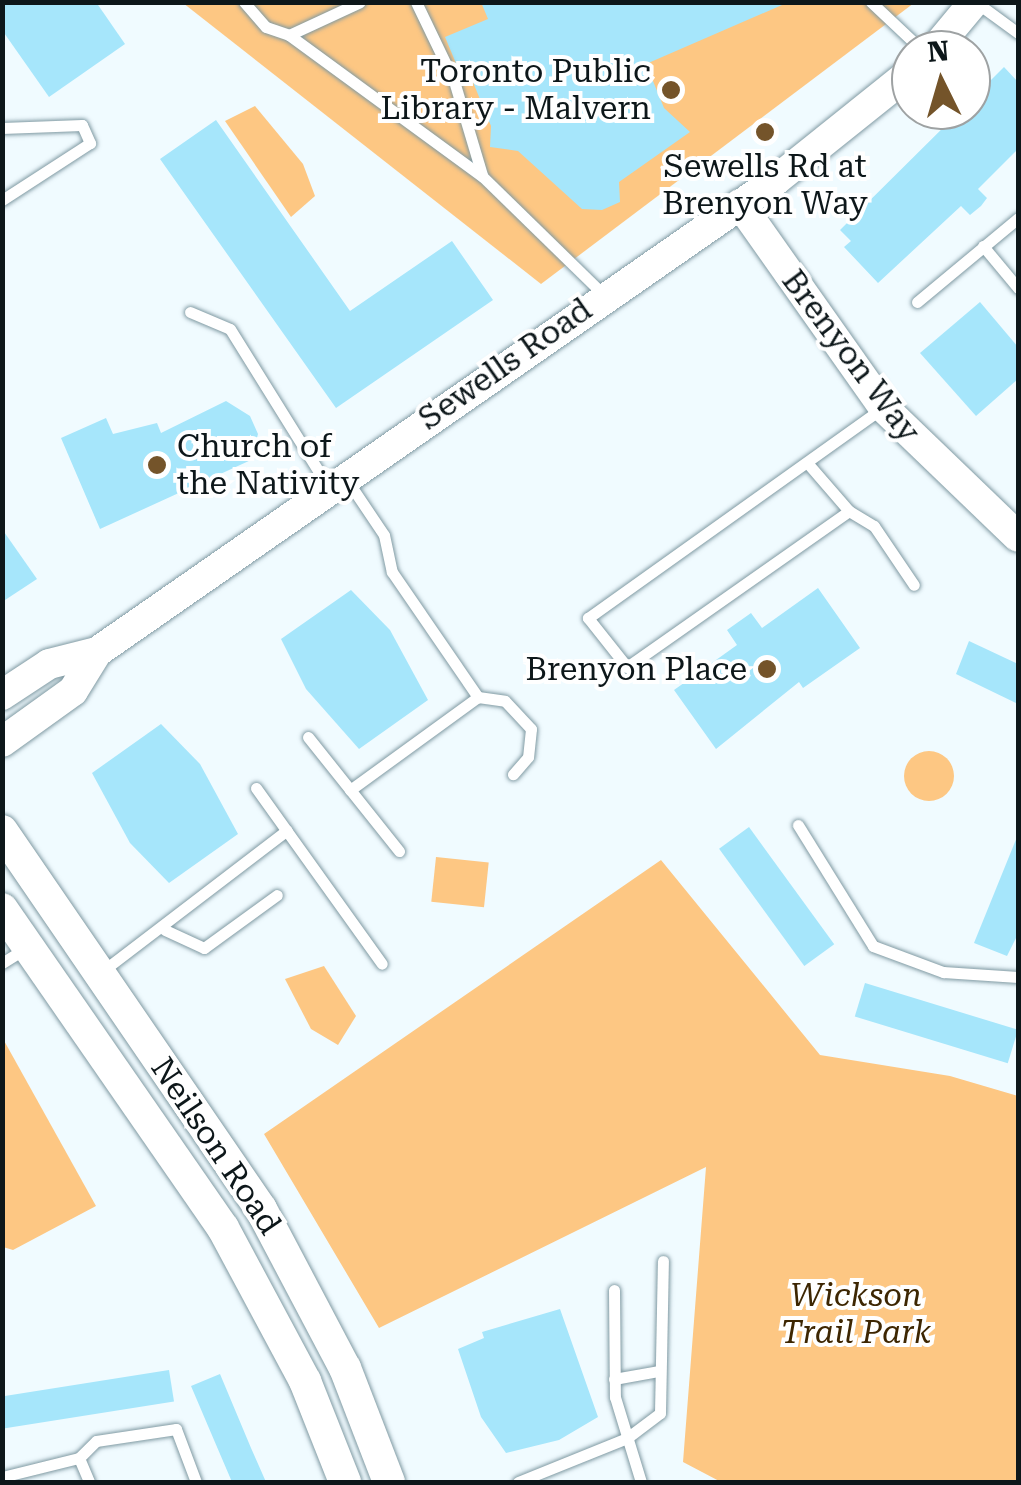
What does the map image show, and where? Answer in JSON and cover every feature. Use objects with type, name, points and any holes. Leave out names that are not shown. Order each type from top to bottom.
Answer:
[{"type":"main road","name":"Neilson Road","points":[[2,831],[63,924],[223,1148],[302,1280],[389,1482]]},
{"type":"main road","name":"Neilson Road","points":[[2,908],[16,954],[263,1296],[344,1482]]},
{"type":"main road","points":[[16,954],[63,924]]},
{"type":"street","points":[[951,30],[975,2]]},
{"type":"street","name":"Sewells Road","points":[[2,695],[49,664],[97,652],[604,295],[740,204],[891,87]]},
{"type":"street","name":"Brenyon Way","points":[[740,204],[884,407],[1018,538]]},
{"type":"street","name":"Sewells Road","points":[[2,742],[73,691],[97,652]]},
{"type":"lane","points":[[244,2],[266,27],[289,35],[483,177],[604,295]]},
{"type":"lane","points":[[289,35],[360,2]]},
{"type":"lane","points":[[416,2],[454,81],[483,177]]},
{"type":"lane","points":[[872,2],[901,30]]},
{"type":"lane","points":[[975,2],[1018,33]]},
{"type":"lane","points":[[2,128],[82,125],[90,144],[7,197],[2,180]]},
{"type":"lane","points":[[917,302],[1018,218]]},
{"type":"lane","points":[[983,246],[1018,288]]},
{"type":"lane","points":[[190,312],[230,328],[337,482],[384,535],[392,572],[478,697]]},
{"type":"lane","points":[[849,511],[627,667],[588,618],[810,466],[884,407]]},
{"type":"lane","points":[[810,466],[849,511],[874,526],[914,584]]},
{"type":"lane","points":[[350,790],[478,697],[505,701],[531,729],[528,757],[513,774]]},
{"type":"lane","points":[[308,737],[399,851]]},
{"type":"lane","points":[[256,788],[382,964]]},
{"type":"lane","points":[[798,826],[873,946],[943,972],[1018,977]]},
{"type":"lane","points":[[165,930],[163,920],[287,830]]},
{"type":"lane","points":[[165,930],[204,948],[277,895]]},
{"type":"lane","points":[[99,974],[165,930]]},
{"type":"lane","points":[[518,1482],[627,1438],[660,1412],[663,1261]]},
{"type":"lane","points":[[614,1290],[614,1378],[641,1482]]},
{"type":"lane","points":[[614,1378],[659,1372]]},
{"type":"lane","points":[[2,1477],[79,1458],[96,1441],[176,1428],[196,1482]]},
{"type":"lane","points":[[79,1458],[89,1482]]},
{"type":"green space","points":[[183,3],[914,3],[541,284]]},
{"type":"green space","points":[[255,106],[303,164],[315,196],[291,217],[225,121]]},
{"type":"green space","points":[[929,751],[947,758],[954,776],[947,794],[929,801],[911,794],[904,776],[911,758]]},
{"type":"green space","points":[[436,857],[489,863],[484,907],[431,902]]},
{"type":"green space","name":"Wickson Trail Park","points":[[661,860],[820,1055],[950,1076],[1018,1096],[1018,1482],[721,1482],[683,1462],[706,1167],[379,1328],[264,1134]]},
{"type":"green space","points":[[324,966],[356,1016],[338,1045],[311,1029],[285,979]]},
{"type":"green space","points":[[2,1037],[96,1206],[13,1250],[3,1247]]},
{"type":"building","points":[[2,2],[96,2],[125,44],[49,97],[2,30]]},
{"type":"building","points":[[481,2],[789,2],[646,64],[664,108],[690,132],[619,182],[620,202],[602,210],[582,209],[518,151],[490,147],[491,126],[468,70],[460,73],[445,37],[488,19]]},
{"type":"building","points":[[1004,67],[1018,82],[1018,149],[978,189],[987,198],[981,206],[970,215],[961,206],[878,283],[844,247],[851,241],[840,230],[941,130],[991,130],[991,80]]},
{"type":"building","points":[[216,120],[350,311],[452,241],[493,300],[336,408],[160,159]]},
{"type":"building","points":[[980,302],[1018,347],[1018,379],[976,416],[920,353]]},
{"type":"building","name":"Church of the Nativity","points":[[226,401],[250,416],[258,434],[251,460],[100,529],[61,438],[106,418],[113,434],[157,423],[161,433]]},
{"type":"building","points":[[2,529],[37,579],[2,602]]},
{"type":"building","name":"Brenyon Place","points":[[818,588],[860,648],[803,688],[799,682],[716,749],[674,690],[737,645],[727,630],[751,613],[762,628]]},
{"type":"building","points":[[351,590],[390,630],[428,700],[359,749],[306,689],[281,639]]},
{"type":"building","points":[[969,641],[1018,664],[1018,704],[956,674]]},
{"type":"building","points":[[161,724],[200,764],[238,834],[169,883],[130,843],[92,773]]},
{"type":"building","points":[[749,827],[834,944],[804,966],[719,849]]},
{"type":"building","points":[[1017,837],[1018,934],[1007,956],[974,943]]},
{"type":"building","points":[[865,983],[1018,1030],[1008,1063],[855,1016]]},
{"type":"building","points":[[560,1309],[598,1417],[559,1440],[506,1453],[481,1417],[458,1349],[484,1338],[482,1332]]},
{"type":"building","points":[[169,1370],[174,1402],[5,1428],[2,1396]]},
{"type":"building","points":[[220,1374],[266,1482],[232,1482],[191,1386]]},
{"type":"place","name":"Toronto Public Library - Malvern","points":[[671,90]]},
{"type":"place","name":"Sewells Rd at Brenyon Way","points":[[765,132]]},
{"type":"place","name":"Church of the Nativity","points":[[157,465]]},
{"type":"place","name":"Brenyon Place","points":[[767,669]]}]
